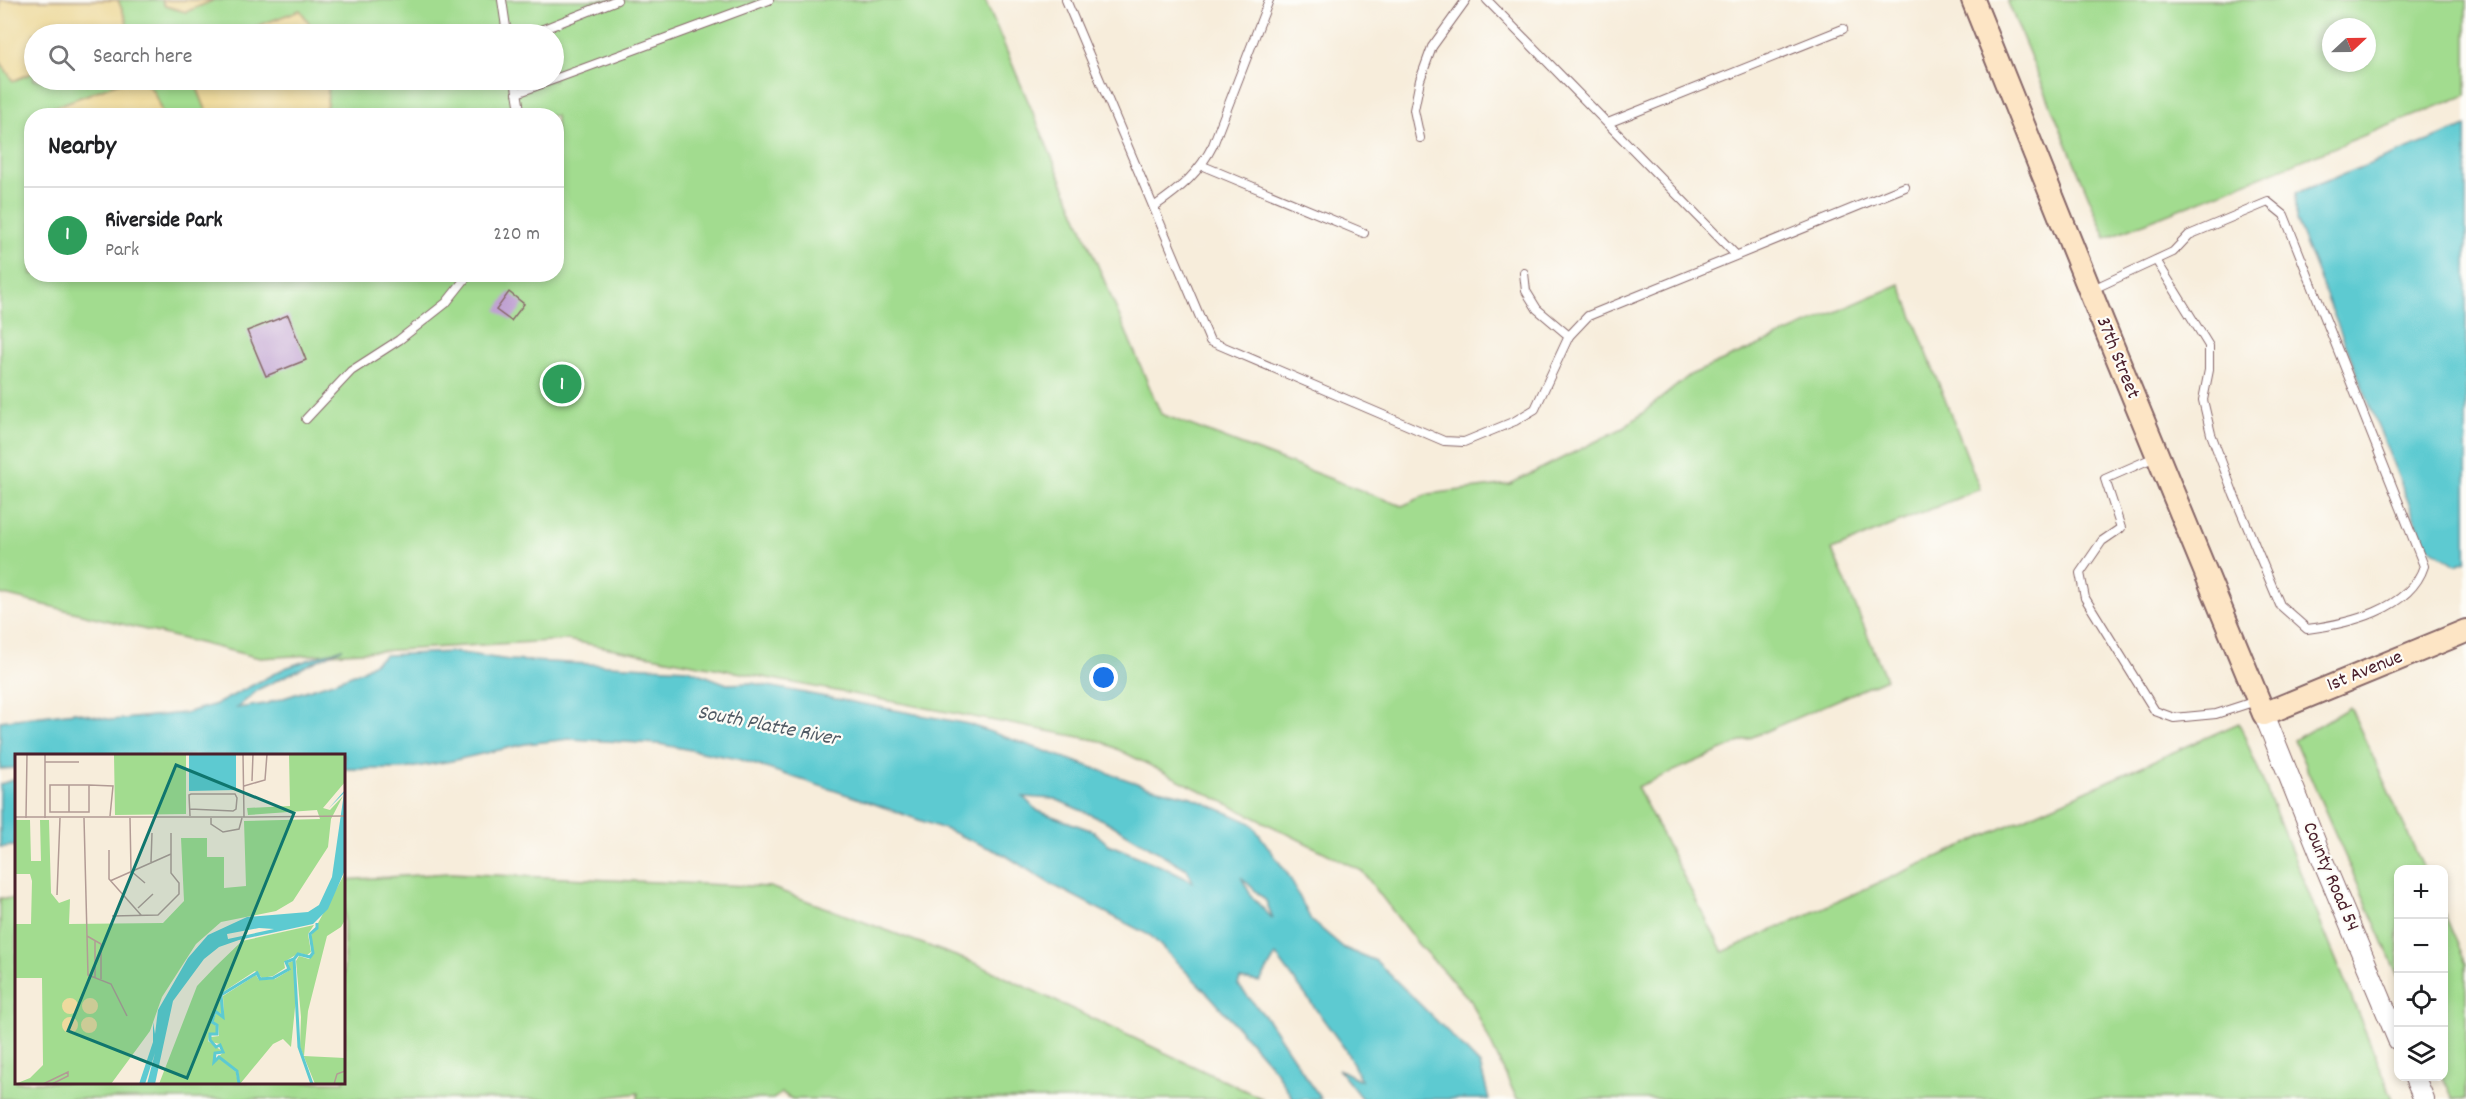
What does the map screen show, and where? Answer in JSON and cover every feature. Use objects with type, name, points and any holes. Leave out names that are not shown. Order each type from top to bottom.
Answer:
[{"type":"main road","name":"37th Street","points":[[1973,0],[2261,707]]},
{"type":"main road","name":"1st Avenue","points":[[2261,707],[2466,630]]},
{"type":"street","name":"County Road 54","points":[[2261,707],[2394,1030]]},
{"type":"street","points":[[2416,1081],[2424,1099]]},
{"type":"lane","points":[[502,0],[506,24]]},
{"type":"lane","points":[[556,24],[617,0]]},
{"type":"lane","points":[[564,76],[769,0]]},
{"type":"lane","points":[[1066,0],[1210,341],[1444,441],[1464,442],[1515,421],[1535,409],[1569,336],[1588,316],[1735,254],[1905,187]]},
{"type":"lane","points":[[1155,207],[1178,191],[1203,166],[1269,0]]},
{"type":"lane","points":[[1420,138],[1414,110],[1420,80],[1432,47],[1466,0]]},
{"type":"lane","points":[[1487,0],[1735,254]]},
{"type":"lane","points":[[1608,123],[1843,29]]},
{"type":"lane","points":[[517,90],[520,108]]},
{"type":"lane","points":[[517,93],[525,90]]},
{"type":"lane","points":[[1203,166],[1364,233]]},
{"type":"lane","points":[[2090,291],[2173,252],[2189,235],[2268,202],[2284,215],[2424,566],[2420,578],[2399,600],[2367,614],[2325,627],[2307,629],[2280,604],[2211,434],[2203,400],[2210,370],[2209,346],[2156,260]]},
{"type":"lane","points":[[1524,273],[1526,291],[1537,309],[1569,336]]},
{"type":"lane","points":[[306,419],[351,371],[399,340],[446,303],[463,282]]},
{"type":"lane","points":[[2157,455],[2105,478],[2121,528],[2102,541],[2080,573],[2085,598],[2155,711],[2174,718],[2261,707]]},
{"type":"green space","points":[[0,0],[985,0],[1161,414],[1402,506],[1429,494],[1510,484],[1625,427],[1690,375],[1900,284],[1980,489],[1832,550],[1886,679],[1637,787],[1723,952],[2239,723],[2393,1099],[1517,1099],[1471,1001],[1418,944],[1362,871],[1101,741],[567,640],[260,658],[0,594]]},
{"type":"green space","points":[[2007,0],[2466,0],[2466,95],[2106,238]]},
{"type":"green space","points":[[2350,707],[2422,865],[2394,865],[2394,967],[2294,740]]},
{"type":"green space","points":[[449,873],[770,887],[977,964],[1263,1099],[792,1099],[782,1093],[773,1099],[638,1099],[638,1093],[595,1099],[0,1099],[0,898],[15,899],[15,1084],[345,1084],[345,880]]},
{"type":"green space","points":[[2448,922],[2466,963],[2466,1099],[2453,1099],[2445,1081],[2448,1081]]},
{"type":"sand","points":[[0,0],[118,0],[127,22],[126,24],[24,24],[24,76],[13,81],[0,61]]},
{"type":"sand","points":[[162,0],[214,0],[186,12],[165,6]]},
{"type":"sand","points":[[300,10],[310,24],[263,24]]},
{"type":"sand","points":[[99,90],[153,90],[160,108],[52,108]]},
{"type":"sand","points":[[198,90],[328,90],[326,108],[205,108]]},
{"type":"water","points":[[2466,126],[2466,561],[2456,565],[2425,544],[2296,220],[2296,193]]},
{"type":"water","name":"South Platte River","points":[[343,648],[259,689],[237,708],[265,704],[333,682],[362,671],[386,655],[454,652],[509,660],[688,669],[727,684],[752,683],[968,724],[1145,786],[1191,797],[1251,823],[1289,876],[1311,920],[1344,948],[1376,961],[1446,1030],[1480,1065],[1489,1099],[1362,1099],[1338,1069],[1361,1080],[1345,1049],[1276,955],[1260,982],[1240,979],[1238,985],[1269,1021],[1321,1099],[1293,1099],[1275,1070],[1211,997],[1151,936],[1049,883],[1005,855],[947,830],[738,759],[659,744],[570,739],[525,744],[404,769],[345,769],[345,754],[15,754],[15,768],[0,769],[0,721],[75,712],[112,720],[185,713],[217,704],[285,668]],"holes":[[[1023,797],[1055,799],[1107,822],[1187,869],[1193,882],[1108,844],[1093,831],[1038,811]],[[1241,877],[1266,901],[1273,919],[1252,897]]]},
{"type":"water","points":[[15,779],[15,846],[0,847],[0,784]]},
{"type":"building","points":[[509,292],[524,304],[511,321],[496,310]]},
{"type":"building","points":[[288,315],[306,360],[266,376],[247,331]]},
{"type":"place","name":"Riverside Park","points":[[562,384]]}]
